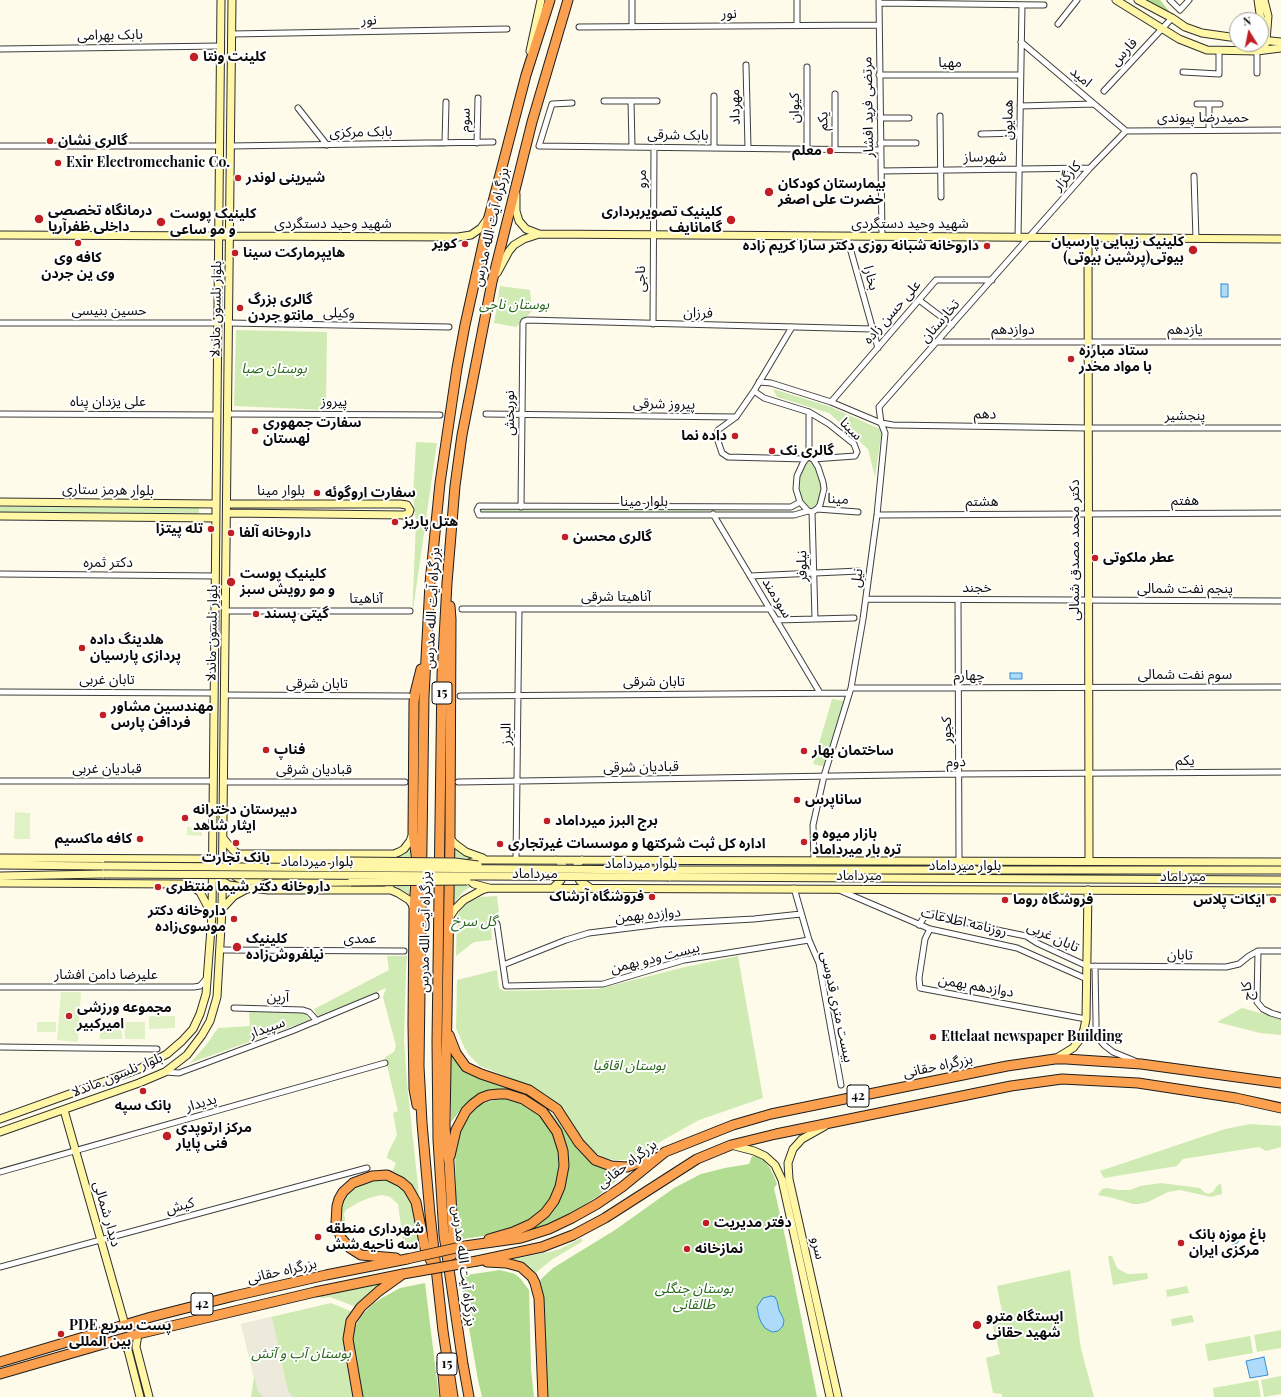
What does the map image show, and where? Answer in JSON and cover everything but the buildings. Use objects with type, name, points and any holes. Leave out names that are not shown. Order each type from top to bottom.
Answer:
[{"type":"highway","name":"بزرگراه آیت الله مدرس","points":[[453,1397],[443,1331],[422,1123],[420,1058],[424,696],[430,583],[441,476],[457,368],[489,217],[524,84],[550,0]]},
{"type":"highway","name":"بزرگراه آیت الله مدرس","points":[[469,1397],[444,1235],[438,1140],[437,1048],[442,675],[447,583],[455,486],[462,435],[492,282],[515,185],[568,0]]},
{"type":"highway","points":[[447,583],[452,619],[445,1125],[449,1162],[453,1232],[451,1284]]},
{"type":"highway","points":[[422,1123],[414,1089],[414,910],[417,859],[413,833],[415,697],[426,654]]},
{"type":"highway","points":[[447,1012],[451,1040],[462,1063],[466,1067],[481,1074],[529,1090],[557,1109],[579,1143],[595,1160],[611,1166],[627,1167],[666,1152]]},
{"type":"highway","name":"بزرگراه حقانی","points":[[0,1362],[125,1325],[234,1296],[465,1246],[521,1238],[550,1229],[597,1204],[622,1187],[666,1152],[733,1125],[771,1114],[1007,1066],[1055,1059],[1141,1064],[1281,1083]]},
{"type":"highway","name":"42","points":[[829,1123],[1011,1086],[1062,1079],[1138,1083],[1236,1098],[1281,1108]]},
{"type":"highway","points":[[440,1184],[449,1162],[456,1130],[466,1111],[481,1098],[499,1094],[516,1096],[523,1099],[543,1112],[557,1132],[563,1151],[563,1176],[554,1201],[544,1213],[531,1224],[465,1246]]},
{"type":"highway","name":"بزرگراه حقانی","points":[[0,1374],[138,1334],[315,1292],[542,1247],[573,1235],[606,1218],[697,1159],[731,1145],[829,1123]]},
{"type":"highway","points":[[407,1259],[361,1255],[344,1243],[338,1230],[336,1216],[339,1199],[343,1192],[353,1183],[364,1178],[380,1175],[393,1177],[408,1188],[416,1202],[425,1248],[437,1276]]},
{"type":"highway","points":[[477,1261],[506,1263],[521,1267],[532,1276],[536,1283],[539,1298],[543,1397]]},
{"type":"highway","points":[[358,1397],[348,1339],[351,1321],[361,1307],[379,1291],[403,1274]]},
{"type":"highway","points":[[443,1331],[442,1364],[445,1397]]},
{"type":"highway","points":[[463,1364],[474,1397]]},
{"type":"main road","name":"بلوار نلسون ماندلا","points":[[0,1119],[139,1069],[167,1054],[182,1041],[196,1023],[204,1004],[206,994],[212,915],[221,0]]},
{"type":"main road","name":"بلوار نلسون ماندلا","points":[[0,1132],[139,1083],[165,1072],[187,1055],[202,1035],[210,1021],[217,997],[223,890],[232,0]]},
{"type":"main road","points":[[524,84],[541,0]]},
{"type":"main road","points":[[1116,0],[1179,39],[1207,50],[1229,50]]},
{"type":"main road","points":[[1138,0],[1172,18],[1185,27],[1202,34],[1229,37]]},
{"type":"main road","points":[[1258,0],[1260,12]]},
{"type":"main road","points":[[1264,0],[1267,12]]},
{"type":"main road","points":[[1269,41],[1281,42]]},
{"type":"main road","points":[[1269,49],[1281,48]]},
{"type":"main road","name":"شهید وحید دستگردی","points":[[515,185],[516,211],[519,221],[526,229],[539,234]]},
{"type":"main road","name":"شهید وحید دستگردی","points":[[0,235],[458,237],[470,235],[480,228],[489,217]]},
{"type":"main road","name":"شهید وحید دستگردی","points":[[492,282],[508,251],[514,244],[524,238],[539,234],[1281,239]]},
{"type":"main road","name":"دکتر محمد مصدق شمالی","points":[[1088,238],[1089,862]]},
{"type":"main road","points":[[216,455],[227,455]]},
{"type":"main road","name":"بلوار هرمز ستاری","points":[[0,502],[216,504]]},
{"type":"main road","points":[[200,518],[202,512],[201,504]]},
{"type":"main road","name":"بلوار مینا","points":[[227,504],[400,504],[407,505],[410,510],[409,513],[405,514],[227,513]]},
{"type":"main road","points":[[236,513],[237,504]]},
{"type":"main road","name":"بلوار هرمز ستاری","points":[[0,516],[216,518]]},
{"type":"main road","points":[[238,854],[394,854],[404,849],[410,841],[413,833]]},
{"type":"main road","points":[[223,838],[232,849],[247,860]]},
{"type":"main road","points":[[450,838],[466,852],[489,860]]},
{"type":"main road","points":[[0,858],[212,859]]},
{"type":"main road","points":[[168,884],[175,879],[179,871],[178,865],[170,859]]},
{"type":"main road","points":[[391,890],[386,879],[378,872],[273,871],[255,880],[245,881],[236,877],[233,869],[238,861],[247,860],[455,862],[502,868]]},
{"type":"main road","points":[[489,860],[471,861],[467,866],[466,873],[470,882],[489,888]]},
{"type":"main road","name":"میرداماد","points":[[489,860],[1281,862]]},
{"type":"main road","points":[[554,887],[561,880],[563,874],[562,864],[556,860]]},
{"type":"main road","points":[[582,860],[577,864],[576,874],[580,881],[590,887]]},
{"type":"main road","points":[[909,870],[957,861]]},
{"type":"main road","name":"بلوار میرداماد","points":[[0,865],[670,870],[1281,870]]},
{"type":"main road","points":[[212,872],[223,882],[229,885],[268,890],[391,890],[409,900],[414,910]]},
{"type":"main road","name":"بلوار میرداماد","points":[[0,876],[104,874],[1281,880]]},
{"type":"main road","points":[[222,910],[234,896],[250,888],[270,883],[454,882],[503,877]]},
{"type":"main road","points":[[1003,879],[1024,889]]},
{"type":"main road","points":[[1122,890],[1166,879]]},
{"type":"main road","points":[[0,883],[188,885],[197,890],[203,896],[212,915]]},
{"type":"main road","points":[[212,889],[218,886],[223,890]]},
{"type":"main road","name":"میرداماد","points":[[449,918],[464,900],[482,890],[489,888],[590,887],[1281,890]]},
{"type":"main road","points":[[1055,1059],[1073,1048],[1081,1038],[1086,1019],[1088,890]]},
{"type":"main road","name":"دیدار شمالی","points":[[64,1110],[125,1325]]},
{"type":"main road","name":"سرو","points":[[829,1123],[802,1139],[793,1149],[788,1163],[789,1179],[838,1397]]},
{"type":"main road","name":"سرو","points":[[731,1145],[754,1151],[765,1156],[775,1165],[782,1180],[830,1397]]},
{"type":"main road","points":[[138,1334],[136,1347],[149,1397]]},
{"type":"main road","points":[[119,1340],[128,1350],[140,1397]]},
{"type":"street","points":[[632,0],[632,27]]},
{"type":"street","points":[[797,0],[797,26]]},
{"type":"street","points":[[1058,24],[1077,0]]},
{"type":"street","points":[[1170,0],[1180,10],[1189,0]]},
{"type":"street","points":[[879,2],[1044,5]]},
{"type":"street","name":"مرتضی فرید افشار","points":[[879,2],[882,237]]},
{"type":"street","name":"همایون","points":[[1018,238],[1022,5]]},
{"type":"street","name":"فارس","points":[[1104,91],[1172,18]]},
{"type":"street","name":"نور","points":[[579,27],[879,25]]},
{"type":"street","name":"نور","points":[[232,34],[507,29]]},
{"type":"street","name":"امید","points":[[1021,42],[1126,131]]},
{"type":"street","name":"بابک بهرامی","points":[[0,49],[221,46]]},
{"type":"street","points":[[1183,72],[1219,74],[1219,50]]},
{"type":"street","points":[[1257,73],[1260,52]]},
{"type":"street","name":"مهرداد","points":[[746,65],[748,148]]},
{"type":"street","name":"کیوان","points":[[807,67],[807,149]]},
{"type":"street","name":"مهیا","points":[[880,74],[1020,75]]},
{"type":"street","name":"یکم","points":[[835,149],[836,94]]},
{"type":"street","points":[[714,96],[714,148]]},
{"type":"street","name":"سوم","points":[[477,143],[478,98]]},
{"type":"street","points":[[604,101],[657,101]]},
{"type":"street","points":[[630,101],[632,147]]},
{"type":"street","points":[[445,143],[446,102]]},
{"type":"street","name":"بابک شرقی","points":[[572,103],[552,104],[539,146],[880,150]]},
{"type":"street","points":[[1020,106],[1094,104]]},
{"type":"street","points":[[1197,104],[1220,104]]},
{"type":"street","points":[[1209,104],[1209,130]]},
{"type":"street","points":[[298,108],[327,145]]},
{"type":"street","points":[[940,116],[941,197]]},
{"type":"street","points":[[880,118],[910,118]]},
{"type":"street","name":"حمیدرضا پیوندی","points":[[1126,131],[1281,130]]},
{"type":"street","name":"کارگزار","points":[[1028,238],[1090,168],[1126,131]]},
{"type":"street","points":[[981,134],[1020,133]]},
{"type":"street","name":"بابک مرکزی","points":[[230,146],[493,142]]},
{"type":"street","points":[[880,143],[916,143]]},
{"type":"street","points":[[0,146],[220,146]]},
{"type":"street","name":"مرو","points":[[653,235],[654,147]]},
{"type":"street","name":"شهرساز","points":[[881,170],[1090,168]]},
{"type":"street","points":[[1194,176],[1196,239]]},
{"type":"street","name":"ناجی","points":[[653,235],[653,324]]},
{"type":"street","name":"بخارا","points":[[847,237],[878,348]]},
{"type":"street","name":"تخارستان","points":[[881,423],[879,407],[938,342],[1028,238]]},
{"type":"street","name":"علی حسن زاده","points":[[831,402],[936,280],[992,280]]},
{"type":"street","points":[[919,300],[952,326]]},
{"type":"street","name":"فرزان","points":[[524,321],[872,329]]},
{"type":"street","name":"نوربخش","points":[[521,506],[524,321]]},
{"type":"street","name":"حسین بنیسی","points":[[0,323],[218,323]]},
{"type":"street","name":"وكيلی","points":[[229,323],[449,327]]},
{"type":"street","points":[[736,417],[754,391],[792,327]]},
{"type":"street","name":"دوازدهم","points":[[938,342],[1088,342]]},
{"type":"street","name":"یازدهم","points":[[1088,342],[1281,342]]},
{"type":"street","points":[[759,382],[771,383],[831,402],[881,423]]},
{"type":"street","points":[[754,391],[764,398],[809,412],[809,458],[797,476],[796,489],[800,502],[812,511]]},
{"type":"street","name":"سینا","points":[[736,417],[716,432],[722,453],[728,457],[809,458],[855,456],[857,452],[854,444],[830,424],[809,412]]},
{"type":"street","name":"علی یزدان پناه","points":[[0,414],[217,415]]},
{"type":"street","name":"پیروز","points":[[228,414],[440,415]]},
{"type":"street","name":"پیروز شرقی","points":[[486,414],[736,417]]},
{"type":"street","name":"دهم","points":[[881,423],[892,425],[1088,428]]},
{"type":"street","name":"نیل","points":[[814,861],[813,825],[824,776],[850,691],[866,599],[877,515],[885,434],[881,423]]},
{"type":"street","name":"پنجشیر","points":[[1088,428],[1281,428]]},
{"type":"street","name":"نیلوفر","points":[[809,458],[820,470],[823,482],[823,494],[820,505],[812,511],[815,619]]},
{"type":"street","name":"بلوار مینا","points":[[800,502],[791,507],[479,506],[477,510],[479,515],[794,515],[812,511]]},
{"type":"street","name":"مینا","points":[[812,511],[858,512]]},
{"type":"street","name":"هفتم","points":[[1088,514],[1281,513]]},
{"type":"street","name":"سودمند","points":[[713,514],[820,693]]},
{"type":"street","name":"هشتم","points":[[877,515],[1088,514]]},
{"type":"street","points":[[750,576],[859,571]]},
{"type":"street","name":"دکتر ثمره","points":[[0,574],[215,576]]},
{"type":"street","name":"خجند","points":[[866,599],[1088,600]]},
{"type":"street","name":"کجور","points":[[957,861],[959,774],[958,600]]},
{"type":"street","name":"پنجم نفت شمالی","points":[[1088,600],[1281,601]]},
{"type":"street","name":"آناهیتا شرقی","points":[[462,609],[770,609]]},
{"type":"street","name":"البرز","points":[[516,860],[519,609]]},
{"type":"street","name":"آناهیتا","points":[[226,611],[410,611]]},
{"type":"street","points":[[776,620],[854,618]]},
{"type":"street","name":"چهارم","points":[[850,691],[1088,687]]},
{"type":"street","name":"سوم نفت شمالی","points":[[1088,687],[1281,687]]},
{"type":"street","name":"تابان شرقی","points":[[460,696],[820,693],[850,691]]},
{"type":"street","name":"تابان غربی","points":[[0,692],[214,693]]},
{"type":"street","name":"تابان شرقی","points":[[225,695],[408,696]]},
{"type":"street","name":"یکم","points":[[1088,773],[1281,772]]},
{"type":"street","name":"دوم","points":[[824,776],[1088,773]]},
{"type":"street","name":"قبادیان شرقی","points":[[458,782],[824,776]]},
{"type":"street","name":"قبادیان غربی","points":[[0,781],[213,781]]},
{"type":"street","name":"قبادیان شرقی","points":[[224,782],[405,782]]},
{"type":"street","name":"بیست متری قدوسی","points":[[794,888],[801,914],[819,963],[841,1085]]},
{"type":"street","name":"روزنامه اطلاعات","points":[[835,888],[930,929],[1017,948],[1087,979]]},
{"type":"street","name":"دوازده بهمن","points":[[503,964],[566,940],[589,933],[661,924],[754,919],[801,914]]},
{"type":"street","name":"تابان غربی","points":[[919,925],[925,916],[934,914],[1026,936],[1087,966]]},
{"type":"street","points":[[497,924],[503,964]]},
{"type":"street","name":"دوازدهم بهمن","points":[[930,929],[924,939],[919,978],[920,988],[1086,1019]]},
{"type":"street","name":"بیست ودو بهمن","points":[[503,964],[506,986],[603,984],[684,960],[810,940]]},
{"type":"street","name":"عمدی","points":[[220,950],[404,951]]},
{"type":"street","points":[[1258,951],[1281,951]]},
{"type":"street","name":"تابان","points":[[1087,966],[1226,967],[1239,964],[1258,951]]},
{"type":"street","name":"کاج","points":[[1258,951],[1257,1002],[1271,1013],[1281,1016]]},
{"type":"street","points":[[1095,966],[1096,1032],[1099,1039],[1113,1052],[1141,1064]]},
{"type":"street","name":"علیرضا دامن افشار","points":[[0,986],[194,987],[200,986],[207,978]]},
{"type":"street","name":"سپیدار","points":[[165,1072],[179,1073],[317,1021],[376,996]]},
{"type":"street","name":"آرین","points":[[234,1008],[303,1010],[309,1012],[317,1021]]},
{"type":"street","points":[[0,1047],[157,1049]]},
{"type":"street","name":"پدیدار","points":[[0,1172],[384,1063]]},
{"type":"street","name":"کیش","points":[[0,1267],[367,1168]]},
{"type":"green space","points":[[1144,0],[1160,0],[1169,11],[1167,14]]},
{"type":"green space","name":"بوستان ناجی","points":[[500,286],[530,290],[532,311],[516,327],[494,323]]},
{"type":"green space","name":"بوستان صبا","points":[[236,330],[327,332],[326,410],[234,406]]},
{"type":"green space","points":[[773,389],[831,407],[882,430],[875,477],[868,449],[829,413],[777,397]]},
{"type":"green space","points":[[416,442],[437,443],[412,617],[416,522],[413,497]]},
{"type":"green space","points":[[808,460],[811,460],[816,467],[822,487],[818,503],[814,509],[810,510],[802,501],[798,489],[799,476]]},
{"type":"green space","points":[[0,507],[199,508],[199,513],[0,512]]},
{"type":"green space","points":[[511,508],[789,511],[479,512],[479,509]]},
{"type":"green space","points":[[832,699],[845,701],[827,767],[813,764]]},
{"type":"green space","points":[[15,812],[30,813],[30,839],[14,839]]},
{"type":"green space","points":[[187,827],[202,828],[202,836],[187,835]]},
{"type":"green space","points":[[453,844],[470,859],[468,861],[452,860]]},
{"type":"green space","points":[[411,848],[413,859],[398,859],[398,854]]},
{"type":"green space","points":[[470,883],[472,886],[464,891],[453,904],[452,885]]},
{"type":"green space","points":[[394,885],[409,885],[410,895]]},
{"type":"green space","name":"گل سرخ","points":[[497,896],[500,923],[491,923],[492,940],[474,942],[456,956],[457,918],[459,912],[468,903],[480,897]]},
{"type":"green space","points":[[387,956],[407,956],[404,1040],[419,1195],[399,1176],[382,1169],[393,1170],[396,1163],[387,1158],[397,1135],[393,1113],[398,1111],[385,1057],[394,1052],[396,1046],[383,997],[386,988],[318,1018],[314,1009],[389,970]]},
{"type":"green space","name":"بوستان اقاقیا","points":[[738,956],[763,1098],[699,1120],[636,1157],[626,1160],[605,1158],[596,1153],[577,1134],[558,1106],[537,1089],[480,1066],[469,1055],[456,1028],[457,980],[497,970],[499,988],[504,991],[598,989],[685,967]]},
{"type":"green space","name":"مجموعه ورزشی امیرکبیر","points":[[61,992],[81,992],[78,1042],[57,1040]]},
{"type":"green space","points":[[1242,1008],[1281,1019],[1281,1035],[1260,1033],[1217,1022]]},
{"type":"green space","points":[[249,1012],[303,1012],[310,1020],[190,1063],[207,1044],[218,1028],[250,1026]]},
{"type":"green space","points":[[149,1016],[175,1016],[175,1028],[149,1029]]},
{"type":"green space","points":[[37,1022],[56,1022],[56,1032],[37,1032]]},
{"type":"green space","points":[[124,1022],[145,1022],[145,1039],[125,1039]]},
{"type":"green space","points":[[121,1023],[122,1039],[100,1039],[99,1024]]},
{"type":"green space","points":[[451,1052],[454,1058],[527,1093],[544,1106],[554,1116],[577,1149],[589,1161],[611,1172],[625,1173],[598,1196],[572,1213],[556,1222],[523,1233],[532,1228],[562,1191],[560,1132],[515,1093],[471,1101],[463,1107],[451,1122]]},
{"type":"green space","points":[[502,1098],[514,1099],[536,1111],[544,1119],[556,1138],[562,1165],[553,1197],[539,1215],[517,1228],[489,1235],[457,1240],[455,1149],[459,1128],[473,1109],[481,1104]]},
{"type":"green space","points":[[1250,1124],[1281,1126],[1281,1147],[1266,1151],[1259,1147],[1183,1159],[1177,1166],[1104,1178],[1100,1171],[1225,1129]]},
{"type":"green space","name":"بوستان جنگلی طالقانی","points":[[752,1156],[764,1161],[770,1168],[777,1184],[774,1188],[817,1397],[547,1397],[541,1279],[553,1268],[615,1230],[674,1188],[701,1174],[749,1164]]},
{"type":"green space","points":[[381,1178],[389,1180],[404,1188],[411,1197],[421,1245],[404,1249],[398,1204],[390,1197],[382,1195],[359,1202],[346,1210],[344,1214],[348,1235],[346,1236],[340,1213],[344,1197],[349,1190],[365,1180]]},
{"type":"green space","points":[[1161,1183],[1200,1188],[1208,1194],[1213,1192],[1221,1183],[1222,1194],[1211,1197],[1180,1190],[1168,1192],[1148,1202],[1139,1204],[1133,1204],[1098,1195],[1102,1189],[1107,1188],[1130,1190],[1140,1186]]},
{"type":"green space","points":[[581,1238],[583,1241],[553,1259],[534,1274],[504,1261],[560,1249]]},
{"type":"green space","points":[[1108,1256],[1112,1256],[1117,1268],[1122,1271],[1128,1274],[1147,1273],[1148,1279],[1113,1285]]},
{"type":"green space","points":[[500,1270],[515,1274],[529,1290],[531,1368],[534,1397],[482,1397],[460,1276]]},
{"type":"green space","points":[[1070,1270],[1081,1349],[1094,1397],[1002,1397],[1002,1394],[993,1393],[986,1358],[1000,1354],[991,1319],[1003,1317],[997,1286]]},
{"type":"green space","points":[[385,1283],[356,1307],[330,1297],[322,1298],[319,1296]]},
{"type":"green space","points":[[425,1283],[439,1397],[362,1397],[354,1355],[353,1339],[356,1325],[362,1315],[373,1304],[382,1298],[400,1288]]},
{"type":"green space","points":[[1187,1286],[1189,1293],[1167,1297],[1166,1290]]},
{"type":"green space","name":"بوستان آب و آتش","points":[[331,1303],[353,1312],[344,1336],[345,1354],[353,1397],[251,1397],[254,1377],[241,1324]]},
{"type":"green space","points":[[1192,1315],[1194,1322],[1172,1326],[1171,1319]]},
{"type":"green space","points":[[1281,1330],[1281,1348],[1257,1352],[1254,1335]]},
{"type":"green space","points":[[1250,1336],[1253,1353],[1208,1361],[1205,1344]]},
{"type":"green space","points":[[1281,1376],[1281,1394],[1264,1397],[1261,1380]]},
{"type":"green space","points":[[1258,1380],[1261,1397],[1214,1397],[1213,1388]]},
{"type":"shaded area","points":[[272,1317],[288,1391],[293,1397],[263,1397],[258,1391],[241,1324]]},
{"type":"water","points":[[1221,284],[1228,284],[1228,297],[1221,297]]},
{"type":"water","points":[[1010,673],[1022,673],[1022,679],[1010,679]]},
{"type":"water","points":[[1232,1232],[1236,1232],[1240,1238],[1236,1244],[1232,1244],[1228,1240],[1228,1236]]},
{"type":"water","points":[[771,1296],[775,1297],[784,1320],[783,1326],[778,1331],[772,1332],[765,1328],[761,1322],[757,1307],[763,1298]]},
{"type":"water","points":[[1264,1357],[1268,1375],[1250,1378],[1246,1361]]},
{"type":"place","name":"کلینت ونتا","points":[[194,57]]},
{"type":"place","name":"گالری نشان","points":[[50,141]]},
{"type":"place","name":"معلم","points":[[830,151]]},
{"type":"place","name":"Exir Electromechanic Co.","points":[[58,163]]},
{"type":"place","name":"شیرینی لوندر","points":[[238,178]]},
{"type":"place","name":"بیمارستان کودکان حضرت علی اصغر","points":[[769,192]]},
{"type":"place","name":"درمانگاه تخصصی داخلی ظفرآریا","points":[[39,219]]},
{"type":"place","name":"کلینیک تصویربرداری گامانایف","points":[[731,220]]},
{"type":"place","name":"کلینیک پوست و مو ساعی","points":[[161,222]]},
{"type":"place","name":"کافه وی وی ین جردن","points":[[78,243]]},
{"type":"place","name":"کویر","points":[[465,244]]},
{"type":"place","name":"داروخانه شبانه روزی دکتر سارا کریم زاده","points":[[987,246]]},
{"type":"place","name":"کلینیک زیبایی پارسیان بیوتی(پرشین بیوتی)","points":[[1193,250]]},
{"type":"place","name":"هایپرمارکت سینا","points":[[235,253]]},
{"type":"place","name":"گالری بزرگ مانتو جردن","points":[[240,308]]},
{"type":"place","name":"ستاد مبارزه با مواد مخدر","points":[[1071,359]]},
{"type":"place","name":"سفارت جمهوری لهستان","points":[[255,431]]},
{"type":"place","name":"داده نما","points":[[735,436]]},
{"type":"place","name":"گالری نک","points":[[772,451]]},
{"type":"place","name":"سفارت اروگوئه","points":[[317,493]]},
{"type":"place","name":"هتل پاریز","points":[[395,522]]},
{"type":"place","name":"تله پیتزا","points":[[211,529]]},
{"type":"place","name":"داروخانه آلفا","points":[[231,533]]},
{"type":"place","name":"گالری محسن","points":[[565,537]]},
{"type":"place","name":"عطر ملکوتی","points":[[1095,558]]},
{"type":"place","name":"کلینیک پوست و مو رویش سبز","points":[[231,582]]},
{"type":"place","name":"گیتی پسند","points":[[256,614]]},
{"type":"place","name":"هلدینگ داده پردازی پارسیان","points":[[82,648]]},
{"type":"place","name":"مهندسین مشاور فردافن پارس","points":[[103,715]]},
{"type":"place","name":"فناپ","points":[[266,750]]},
{"type":"place","name":"ساختمان بهار","points":[[804,751]]},
{"type":"place","name":"ساناپرس","points":[[797,800]]},
{"type":"place","name":"دبیرستان دخترانه ایثار شاهد","points":[[185,818]]},
{"type":"place","name":"برج البرز میرداماد","points":[[547,821]]},
{"type":"place","name":"کافه ماکسیم","points":[[140,839]]},
{"type":"place","name":"بازار میوه و تره بار میرداماد","points":[[804,842]]},
{"type":"place","name":"بانک تجارت","points":[[236,843]]},
{"type":"place","name":"اداره کل ثبت شرکتها و موسسات غیرتجاری","points":[[500,844]]},
{"type":"place","name":"داروخانه دکتر شیما منتظری","points":[[158,887]]},
{"type":"place","name":"فروشگاه آرشاک","points":[[652,897]]},
{"type":"place","name":"فروشگاه روما","points":[[1005,900]]},
{"type":"place","name":"ایکات پلاس","points":[[1273,900]]},
{"type":"place","name":"داروخانه دکتر موسوی‌زاده","points":[[234,919]]},
{"type":"place","name":"کلینیک نیلفروش‌زاده","points":[[237,947]]},
{"type":"place","name":"مجموعه ورزشی امیرکبیر","points":[[69,1016]]},
{"type":"place","name":"Ettelaat newspaper Building","points":[[933,1037]]},
{"type":"place","name":"بانک سپه","points":[[143,1091]]},
{"type":"place","name":"مرکز ارتوپدی فنی پایار","points":[[167,1136]]},
{"type":"place","name":"دفتر مدیریت","points":[[706,1223]]},
{"type":"place","name":"شهرداری منطقه سه ناحیه شش","points":[[318,1237]]},
{"type":"place","name":"باغ موزه بانک مرکزی ایران","points":[[1181,1243]]},
{"type":"place","name":"نمازخانه","points":[[687,1249]]},
{"type":"place","name":"ایستگاه مترو شهید حقانی","points":[[977,1325]]},
{"type":"place","name":"PDE پست سریع بین المللی","points":[[61,1334]]}]
